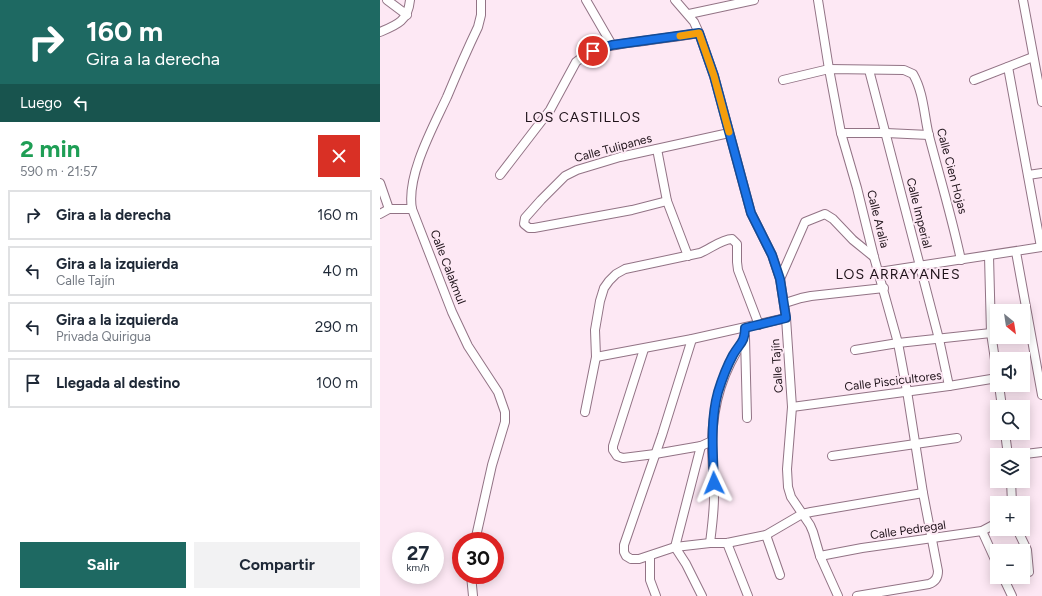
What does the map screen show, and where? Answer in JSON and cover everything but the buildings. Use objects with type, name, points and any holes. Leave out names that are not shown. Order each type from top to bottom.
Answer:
[{"type":"street","points":[[387,0],[407,15]]},
{"type":"street","points":[[380,32],[399,24],[407,15],[410,0]]},
{"type":"street","name":"Calle Calakmul","points":[[477,532],[492,465],[505,422],[504,404],[498,392],[468,346],[452,312],[412,209],[410,199],[422,153],[478,27],[481,15],[481,0]]},
{"type":"street","points":[[586,0],[612,45]]},
{"type":"street","name":"Calle Tajín","points":[[675,0],[689,14],[699,33],[714,76],[751,213],[772,255],[780,279],[785,303],[792,407],[787,478],[791,497],[813,532],[820,556],[838,596]]},
{"type":"street","points":[[689,14],[754,0]]},
{"type":"street","name":"Calle Aralia","points":[[818,0],[841,133],[858,188],[874,257],[884,288],[898,343],[908,391],[923,493],[938,571],[938,576],[935,581],[929,584],[857,596]]},
{"type":"street","points":[[1023,0],[1042,102]]},
{"type":"street","points":[[500,174],[550,110],[576,62],[581,57],[593,51],[612,45],[699,33]]},
{"type":"street","points":[[974,80],[1033,57]]},
{"type":"street","points":[[879,272],[1042,247],[1008,67]]},
{"type":"street","points":[[783,80],[829,69],[869,70]]},
{"type":"street","name":"Calle Cien Hojas","points":[[869,70],[904,70],[913,74],[919,88],[929,135],[953,220],[961,260]]},
{"type":"street","name":"Calle Imperial","points":[[869,70],[939,339],[949,386]]},
{"type":"street","name":"Calle Tulipanes","points":[[667,201],[632,210],[534,228],[526,226],[524,221],[562,178],[571,172],[598,163],[729,133]]},
{"type":"street","points":[[841,133],[929,135]]},
{"type":"street","points":[[657,149],[667,201],[688,256]]},
{"type":"street","points":[[1028,175],[1042,173]]},
{"type":"street","points":[[380,183],[389,209]]},
{"type":"street","points":[[380,214],[389,209],[412,209]]},
{"type":"street","points":[[780,279],[805,222],[825,214],[833,219],[853,240],[874,257]]},
{"type":"street","points":[[585,412],[596,357],[595,330],[600,301],[604,288],[609,281],[616,274],[625,269],[688,256],[711,248],[723,240],[729,239],[735,241],[738,248],[738,270],[759,324]]},
{"type":"street","points":[[1016,252],[1042,395]]},
{"type":"street","points":[[989,256],[990,304]]},
{"type":"street","points":[[785,303],[811,296],[884,288]]},
{"type":"street","points":[[596,357],[644,349],[786,318]]},
{"type":"street","points":[[745,328],[747,418]]},
{"type":"street","points":[[855,350],[898,343],[990,333]]},
{"type":"street","points":[[710,543],[714,497],[712,441],[718,392],[734,354],[745,338]]},
{"type":"street","points":[[692,339],[624,545],[624,552],[626,556],[631,559],[639,559],[675,547],[710,543],[727,543],[766,535],[802,514],[923,493]]},
{"type":"street","points":[[644,349],[613,446],[616,456],[623,458],[655,454],[701,446],[712,441]]},
{"type":"street","name":"Calle Piscicultores","points":[[792,407],[990,379]]},
{"type":"street","points":[[832,456],[957,438]]},
{"type":"street","points":[[701,446],[675,547],[686,564],[702,596]]},
{"type":"street","points":[[1030,453],[1042,452]]},
{"type":"street","name":"Calle Pedregal","points":[[820,556],[982,531],[990,527]]},
{"type":"street","points":[[982,531],[990,549]]},
{"type":"street","points":[[766,535],[780,575]]},
{"type":"street","points":[[727,543],[748,596]]},
{"type":"street","points":[[650,556],[650,580],[656,596]]},
{"type":"street","points":[[472,584],[473,596]]},
{"type":"street","points":[[1006,584],[1012,596]]},
{"type":"slow traffic","points":[[680,36],[699,33],[714,76],[729,132]]},
{"type":"district","name":"LOS CASTILLOS","points":[[583,117]]},
{"type":"district","name":"LOS ARRAYANES","points":[[898,274]]},
{"type":"route","points":[[593,51],[612,45],[699,33],[714,76],[751,213],[772,255],[780,279],[785,303],[786,318],[745,328],[745,338],[734,354],[718,392],[712,441],[714,483]]}]
